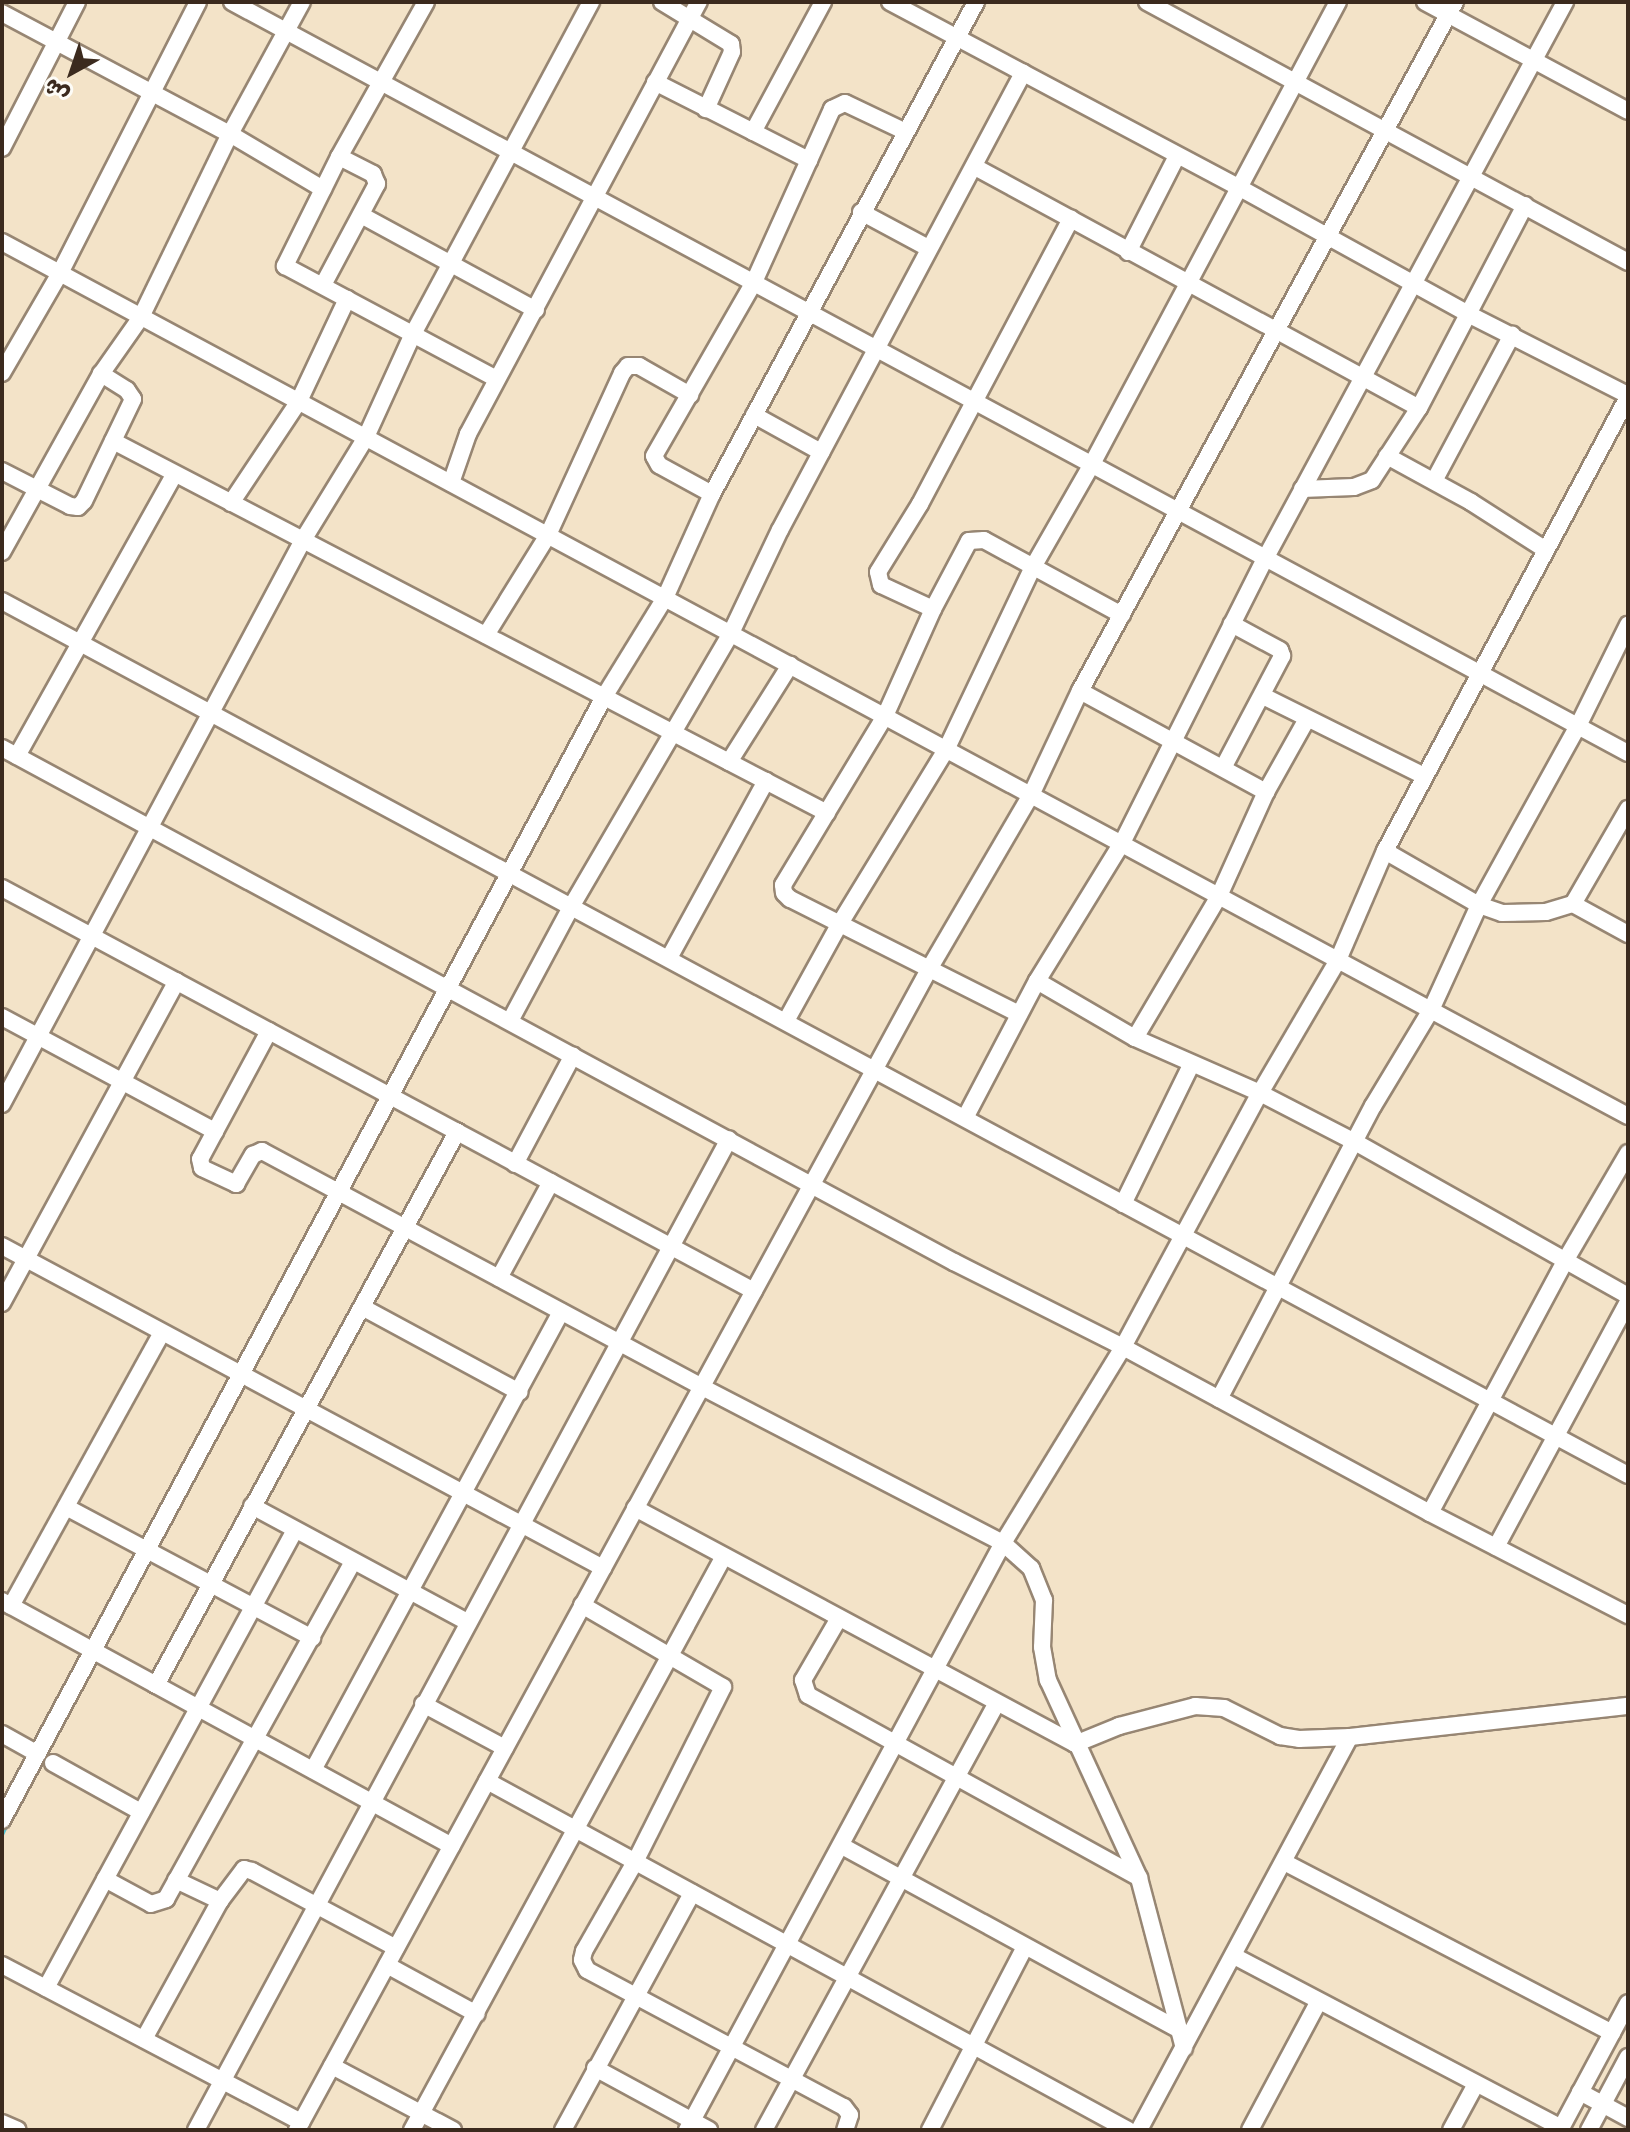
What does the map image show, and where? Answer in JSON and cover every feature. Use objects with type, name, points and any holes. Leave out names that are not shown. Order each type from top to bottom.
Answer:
[{"type":"street","points":[[2,148],[77,2]]},
{"type":"street","points":[[2,373],[60,273],[198,2]]},
{"type":"street","points":[[232,2],[1628,753]]},
{"type":"street","points":[[2,552],[101,374],[141,317],[230,134],[302,2]]},
{"type":"street","points":[[426,2],[284,261],[289,269],[497,379]]},
{"type":"street","points":[[2,1104],[303,540],[366,437],[413,334],[591,2]]},
{"type":"street","points":[[662,2],[695,10],[731,44],[732,52],[706,109]]},
{"type":"street","points":[[753,132],[823,2]]},
{"type":"street","points":[[690,2126],[1003,1543],[1123,1347],[1260,1093],[1338,960],[1385,851],[1628,396],[1413,285],[1240,188],[890,2]]},
{"type":"street","points":[[2,1820],[604,697],[665,598],[712,494],[904,131],[976,2]]},
{"type":"street","points":[[1147,2],[1179,10],[1298,82],[1628,262]]},
{"type":"street","points":[[786,1021],[839,925],[946,750],[1033,567],[1092,464],[1338,2]]},
{"type":"street","points":[[1425,2],[1452,8],[1533,61],[1628,111]]},
{"type":"street","points":[[965,1118],[1037,981],[1122,843],[1265,559],[1565,2]]},
{"type":"street","points":[[2,1965],[144,2039],[299,2126],[928,971],[1031,795],[1080,691],[1452,8]]},
{"type":"street","points":[[451,483],[468,434],[695,10]]},
{"type":"street","points":[[2,13],[230,134],[323,189]]},
{"type":"street","points":[[510,1021],[571,907],[731,633],[821,452],[1023,73]]},
{"type":"street","points":[[655,82],[809,160]]},
{"type":"street","points":[[712,494],[654,461],[754,282],[837,105],[845,103],[904,131]]},
{"type":"street","points":[[1128,252],[1177,156]]},
{"type":"street","points":[[323,285],[377,178],[339,157]]},
{"type":"street","points":[[975,167],[1419,408]]},
{"type":"street","points":[[1302,489],[1365,485],[1419,408],[1525,205]]},
{"type":"street","points":[[861,212],[928,248]]},
{"type":"street","points":[[361,215],[536,310]]},
{"type":"street","points":[[933,609],[881,585],[878,572],[975,401],[1071,219]]},
{"type":"street","points":[[2,242],[1628,1116]]},
{"type":"street","points":[[231,503],[299,401],[347,299]]},
{"type":"street","points":[[1434,481],[1512,335]]},
{"type":"street","points":[[486,635],[548,535],[622,373],[628,366],[639,366],[690,395]]},
{"type":"street","points":[[2,471],[78,507],[133,399],[127,390],[101,374]]},
{"type":"street","points":[[754,415],[821,452]]},
{"type":"street","points":[[113,441],[827,813]]},
{"type":"street","points":[[1387,456],[1546,550]]},
{"type":"street","points":[[174,475],[78,642],[9,752],[954,1262],[1123,1347],[1430,1513],[1628,1615]]},
{"type":"street","points":[[1019,1014],[928,971],[790,899],[784,893],[783,885],[885,716],[933,609],[969,541],[975,539],[1033,567],[1122,615]]},
{"type":"street","points":[[2,601],[1628,1475]]},
{"type":"street","points":[[1223,768],[1263,696],[1282,653],[1232,624]]},
{"type":"street","points":[[1219,1399],[1355,1142],[1431,1010],[1479,905],[1578,726],[1628,625]]},
{"type":"street","points":[[729,762],[790,665]]},
{"type":"street","points":[[1080,691],[1266,792]]},
{"type":"street","points":[[1263,696],[1424,776]]},
{"type":"street","points":[[1135,1038],[1219,896],[1266,792],[1307,719]]},
{"type":"street","points":[[669,958],[766,781]]},
{"type":"street","points":[[1573,904],[1628,809]]},
{"type":"street","points":[[1385,851],[1479,905],[1516,915],[1573,904],[1628,934]]},
{"type":"street","points":[[2,888],[754,1291]]},
{"type":"street","points":[[2,1303],[177,981]]},
{"type":"street","points":[[1037,981],[1135,1038],[1260,1093],[1355,1142],[1628,1296]]},
{"type":"street","points":[[2,1017],[215,1131]]},
{"type":"street","points":[[269,1031],[199,1164],[231,1184],[239,1181],[253,1155],[262,1151],[702,1387],[1003,1543],[1037,1575],[1044,1600],[1042,1647],[1048,1680],[1139,1878],[1184,2048]]},
{"type":"street","points":[[515,1164],[573,1055]]},
{"type":"street","points":[[1123,1204],[1191,1065]]},
{"type":"street","points":[[156,1685],[457,1132]]},
{"type":"street","points":[[196,2130],[729,1139]]},
{"type":"street","points":[[1430,1513],[1565,1261],[1628,1153]]},
{"type":"street","points":[[499,1278],[551,1182]]},
{"type":"street","points":[[2,1246],[603,1568]]},
{"type":"street","points":[[1496,1547],[1628,1302]]},
{"type":"street","points":[[362,1307],[519,1392]]},
{"type":"street","points":[[313,1770],[561,1312]]},
{"type":"street","points":[[162,1333],[66,1507],[6,1604],[452,1846]]},
{"type":"street","points":[[252,1506],[467,1622]]},
{"type":"street","points":[[66,1507],[312,1638]]},
{"type":"street","points":[[635,1508],[1075,1744],[1174,1709],[1210,1705],[1224,1708],[1280,1736],[1350,1737],[1628,1706]]},
{"type":"street","points":[[46,1988],[295,1530]]},
{"type":"street","points":[[412,2130],[724,1556]]},
{"type":"street","points":[[105,1879],[151,1904],[166,1899],[353,1561]]},
{"type":"street","points":[[582,1605],[720,1683],[723,1691],[635,1862],[584,1951],[582,1960],[587,1970],[844,2107],[850,2115],[845,2130]]},
{"type":"street","points":[[839,1618],[803,1680],[803,1688],[808,1695],[1139,1878]]},
{"type":"street","points":[[423,1704],[505,1748]]},
{"type":"street","points":[[764,2130],[996,1704]]},
{"type":"street","points":[[2,1734],[38,1754]]},
{"type":"street","points":[[1139,2130],[1350,1737]]},
{"type":"street","points":[[53,1763],[141,1812]]},
{"type":"street","points":[[487,1781],[1128,2130]]},
{"type":"street","points":[[842,1846],[1180,2030]]},
{"type":"street","points":[[1284,1862],[1612,2033]]},
{"type":"street","points":[[144,2039],[220,1901],[244,1869],[396,1948]]},
{"type":"street","points":[[176,1880],[220,1901]]},
{"type":"street","points":[[563,2130],[692,1893]]},
{"type":"street","points":[[930,2130],[1025,1947]]},
{"type":"street","points":[[1234,1956],[1560,2129],[1628,2003]]},
{"type":"street","points":[[387,1965],[477,2014]]},
{"type":"street","points":[[1250,2130],[1319,2001]]},
{"type":"street","points":[[1589,2130],[1628,2057]]},
{"type":"street","points":[[332,2066],[453,2130]]},
{"type":"street","points":[[595,2068],[690,2126],[709,2130]]},
{"type":"street","points":[[1451,2130],[1476,2084]]},
{"type":"street","points":[[1580,2092],[1628,2118]]},
{"type":"street","points":[[2,2123],[18,2130]]},
{"type":"waterway","points":[[2,1835],[8,1822]]}]
